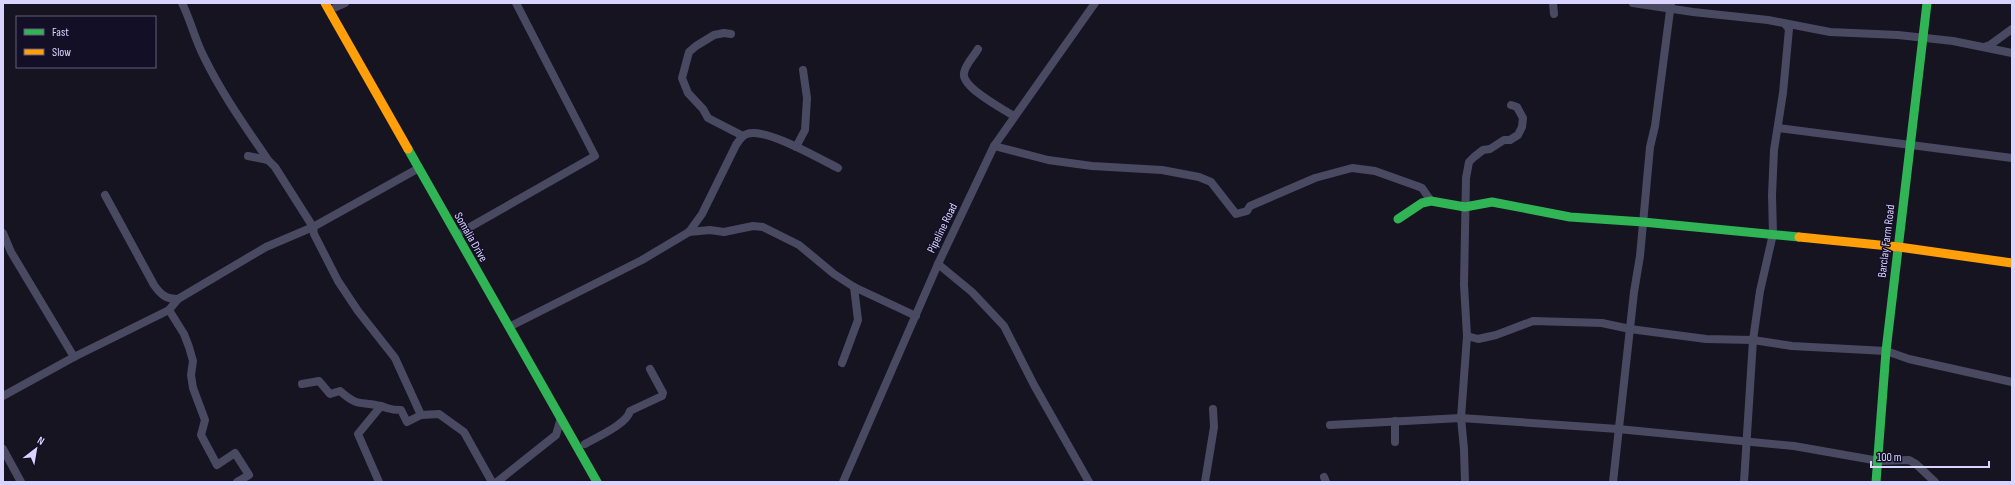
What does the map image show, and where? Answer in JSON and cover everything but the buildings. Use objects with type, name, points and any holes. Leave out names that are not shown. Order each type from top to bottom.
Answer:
[{"type":"street","points":[[182,3],[191,21],[203,56],[226,98],[268,160],[275,167],[313,227],[314,234],[338,281],[362,316],[395,358],[421,414]]},
{"type":"street","name":"Somalia Drive","points":[[325,3],[419,168],[513,325],[541,364]]},
{"type":"street","points":[[463,231],[595,156],[516,3]]},
{"type":"street","name":"Pipeline Road","points":[[843,482],[938,264],[994,146],[1094,3]]},
{"type":"street","points":[[1553,3],[1554,14]]},
{"type":"street","points":[[1633,3],[1671,6],[1693,12],[1768,20],[1830,32],[1898,35],[1922,39],[1953,41],[2012,53]]},
{"type":"street","name":"Barclay Farm Road","points":[[1876,482],[1879,461],[1886,351],[1899,247],[1909,144],[1927,3]]},
{"type":"street","name":"Somalia Drive","points":[[339,4],[463,231],[597,482]]},
{"type":"street","points":[[1613,482],[1643,222],[1650,147],[1655,126],[1671,6]]},
{"type":"street","points":[[1744,482],[1753,340],[1760,291],[1774,234],[1772,195],[1774,150],[1778,128],[1789,29],[1785,24]]},
{"type":"street","points":[[1983,47],[1990,45],[2012,30]]},
{"type":"street","points":[[731,34],[724,33],[714,35],[689,52],[682,78],[688,93],[703,109],[708,118],[743,136]]},
{"type":"street","points":[[978,49],[964,72],[964,77],[969,86],[1014,116]]},
{"type":"street","points":[[796,147],[805,130],[807,98],[803,70]]},
{"type":"street","points":[[1464,482],[1464,448],[1461,418],[1467,336],[1464,286],[1465,206],[1469,162],[1483,150],[1490,149],[1504,140],[1510,140],[1518,135],[1522,127],[1523,118],[1517,107],[1511,105]]},
{"type":"street","points":[[1778,128],[2012,158]]},
{"type":"street","points":[[513,325],[642,260],[676,242],[689,232],[702,214],[736,145],[743,136],[748,133],[763,134],[796,147],[838,168]]},
{"type":"street","points":[[994,146],[1048,160],[1092,166],[1162,170],[1199,177],[1211,182],[1236,214],[1247,211],[1250,206],[1315,178],[1352,168],[1375,171],[1422,188],[1431,201]]},
{"type":"street","points":[[248,156],[268,160]]},
{"type":"street","points":[[3,396],[74,357],[169,310],[178,299],[266,247],[313,227],[419,168]]},
{"type":"street","points":[[105,194],[154,285],[165,297],[169,299],[178,299]]},
{"type":"street","points":[[1398,219],[1422,203],[1431,201],[1446,205],[1465,206],[1492,202],[1570,217],[1774,234],[1899,247],[2012,262]]},
{"type":"street","points":[[689,232],[710,230],[724,232],[753,226],[763,227],[798,245],[834,274],[854,287],[916,316]]},
{"type":"street","points":[[3,233],[11,252],[74,357]]},
{"type":"street","points":[[938,264],[972,292],[1004,326],[1034,385],[1089,482]]},
{"type":"street","points":[[842,363],[858,320],[854,287]]},
{"type":"street","points":[[169,310],[178,323],[189,347],[193,361],[191,375],[193,388],[206,420],[201,434],[203,441],[217,465],[235,452],[249,475],[237,482]]},
{"type":"street","points":[[1467,336],[1478,339],[1510,331],[1522,324],[1534,321],[1547,320],[1602,323],[1630,329],[1706,338],[1753,340],[1792,346],[1886,351],[1917,361],[2012,382]]},
{"type":"street","points":[[585,444],[622,422],[629,416],[630,411],[662,396],[663,393],[650,369]]},
{"type":"street","points":[[549,378],[606,482]]},
{"type":"street","points":[[302,384],[319,381],[330,394],[340,391],[350,400],[361,404],[380,406],[389,410],[401,410],[407,422],[421,414],[439,414],[464,432],[492,482]]},
{"type":"street","points":[[379,482],[358,434],[380,406]]},
{"type":"street","points":[[1205,482],[1214,427],[1213,409]]},
{"type":"street","points":[[497,482],[556,435],[562,417]]},
{"type":"street","points":[[1330,425],[1461,418],[1618,429],[1794,446],[1879,461],[1909,460],[1916,464],[1935,482]]},
{"type":"street","points":[[1395,421],[1395,442]]},
{"type":"street","points":[[3,449],[21,482]]},
{"type":"traffic: fast","points":[[1876,482],[1886,351],[1927,3]]},
{"type":"traffic: fast","points":[[408,149],[597,482]]},
{"type":"traffic: fast","points":[[1398,219],[1422,203],[1431,201],[1465,207],[1492,202],[1570,217],[1643,222],[1799,237]]},
{"type":"traffic: slow","points":[[325,3],[408,149]]},
{"type":"traffic: slow","points":[[1799,237],[1899,247],[2012,263]]}]
